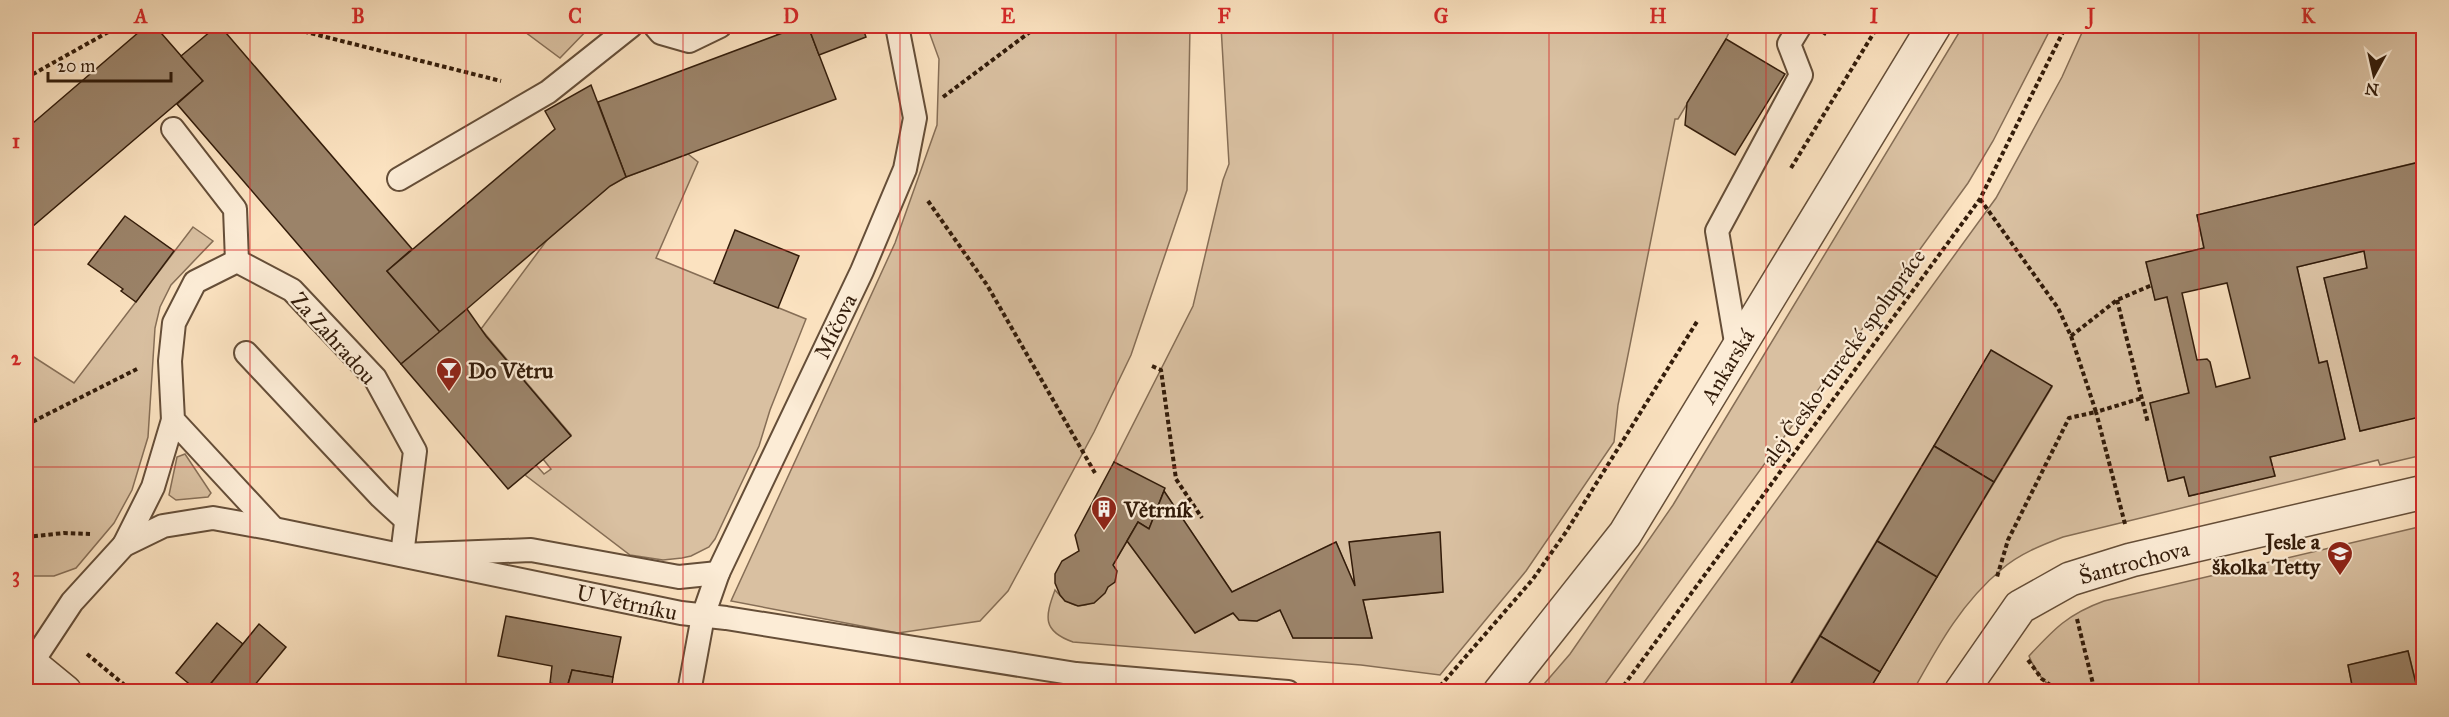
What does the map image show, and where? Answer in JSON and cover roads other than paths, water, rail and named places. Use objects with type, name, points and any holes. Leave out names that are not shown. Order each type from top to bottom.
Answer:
[{"type":"street","name":"Ankarská","points":[[1500,692],[1626,534],[1934,26]]},
{"type":"street","name":"Šantrochova","points":[[1960,692],[2020,607],[2070,579],[2132,560],[2424,492]]},
{"type":"street","points":[[28,662],[65,692]]},
{"type":"lane","points":[[399,179],[548,92],[631,26]]},
{"type":"lane","points":[[654,26],[661,33],[689,41],[720,26]]},
{"type":"lane","name":"Míčova","points":[[689,692],[703,616],[718,573],[862,271],[905,169],[915,118],[897,26]]},
{"type":"lane","points":[[1737,348],[1717,231],[1801,75],[1789,32]]},
{"type":"lane","points":[[124,545],[153,487],[173,420],[170,361],[174,323],[195,282],[237,261],[236,209],[173,129]]},
{"type":"lane","name":"Za Zahradou","points":[[237,261],[292,290],[375,378],[415,451],[402,555]]},
{"type":"lane","points":[[246,353],[381,497],[406,520]]},
{"type":"lane","points":[[173,420],[274,529]]},
{"type":"lane","name":"U Větrníku","points":[[28,662],[72,602],[124,545],[163,526],[213,518],[681,614],[1076,675],[1288,692]]},
{"type":"lane","points":[[402,555],[531,550],[679,577],[718,573]]},
{"type":"place","name":"Do Větru","points":[[449,393]]},
{"type":"place","name":"Větrník","points":[[1104,532]]},
{"type":"place","name":"Jesle a školka Tetty","points":[[2340,577]]}]
